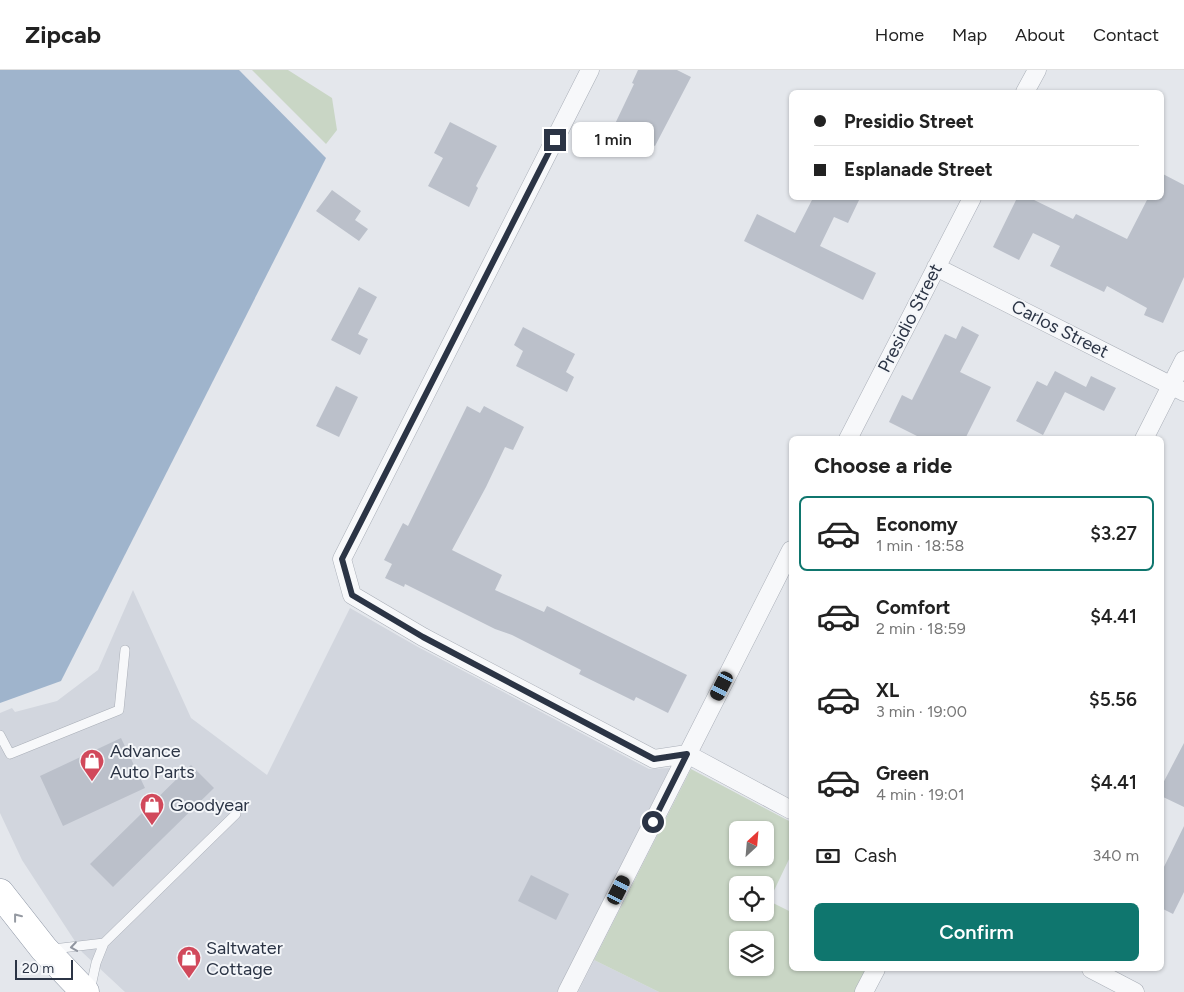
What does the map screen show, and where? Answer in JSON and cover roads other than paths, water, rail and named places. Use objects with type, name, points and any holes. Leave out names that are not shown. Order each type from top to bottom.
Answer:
[{"type":"highway","points":[[0,894],[44,949],[85,992]]},
{"type":"street","points":[[590,70],[342,559],[352,595],[423,637],[654,759],[687,754],[789,809]]},
{"type":"street","points":[[1026,90],[1037,70]]},
{"type":"street","name":"Presidio Street","points":[[850,436],[971,200]]},
{"type":"street","name":"Carlos Street","points":[[936,266],[1177,389]]},
{"type":"street","points":[[1146,436],[1177,389],[1184,360]]},
{"type":"street","points":[[567,992],[789,554]]},
{"type":"street","points":[[864,992],[875,971]]},
{"type":"street","points":[[1095,971],[1135,992]]},
{"type":"lane","points":[[0,735],[10,754],[119,710],[125,650]]},
{"type":"lane","points":[[90,992],[96,964],[104,943],[236,814]]},
{"type":"lane","points":[[44,949],[104,943]]},
{"type":"water","points":[[0,70],[239,70],[326,158],[61,681],[0,703]]},
{"type":"place","name":"Advance Auto Parts","points":[[92,782]]},
{"type":"place","name":"Goodyear","points":[[152,826]]},
{"type":"place","name":"Saltwater Cottage","points":[[189,979]]}]
